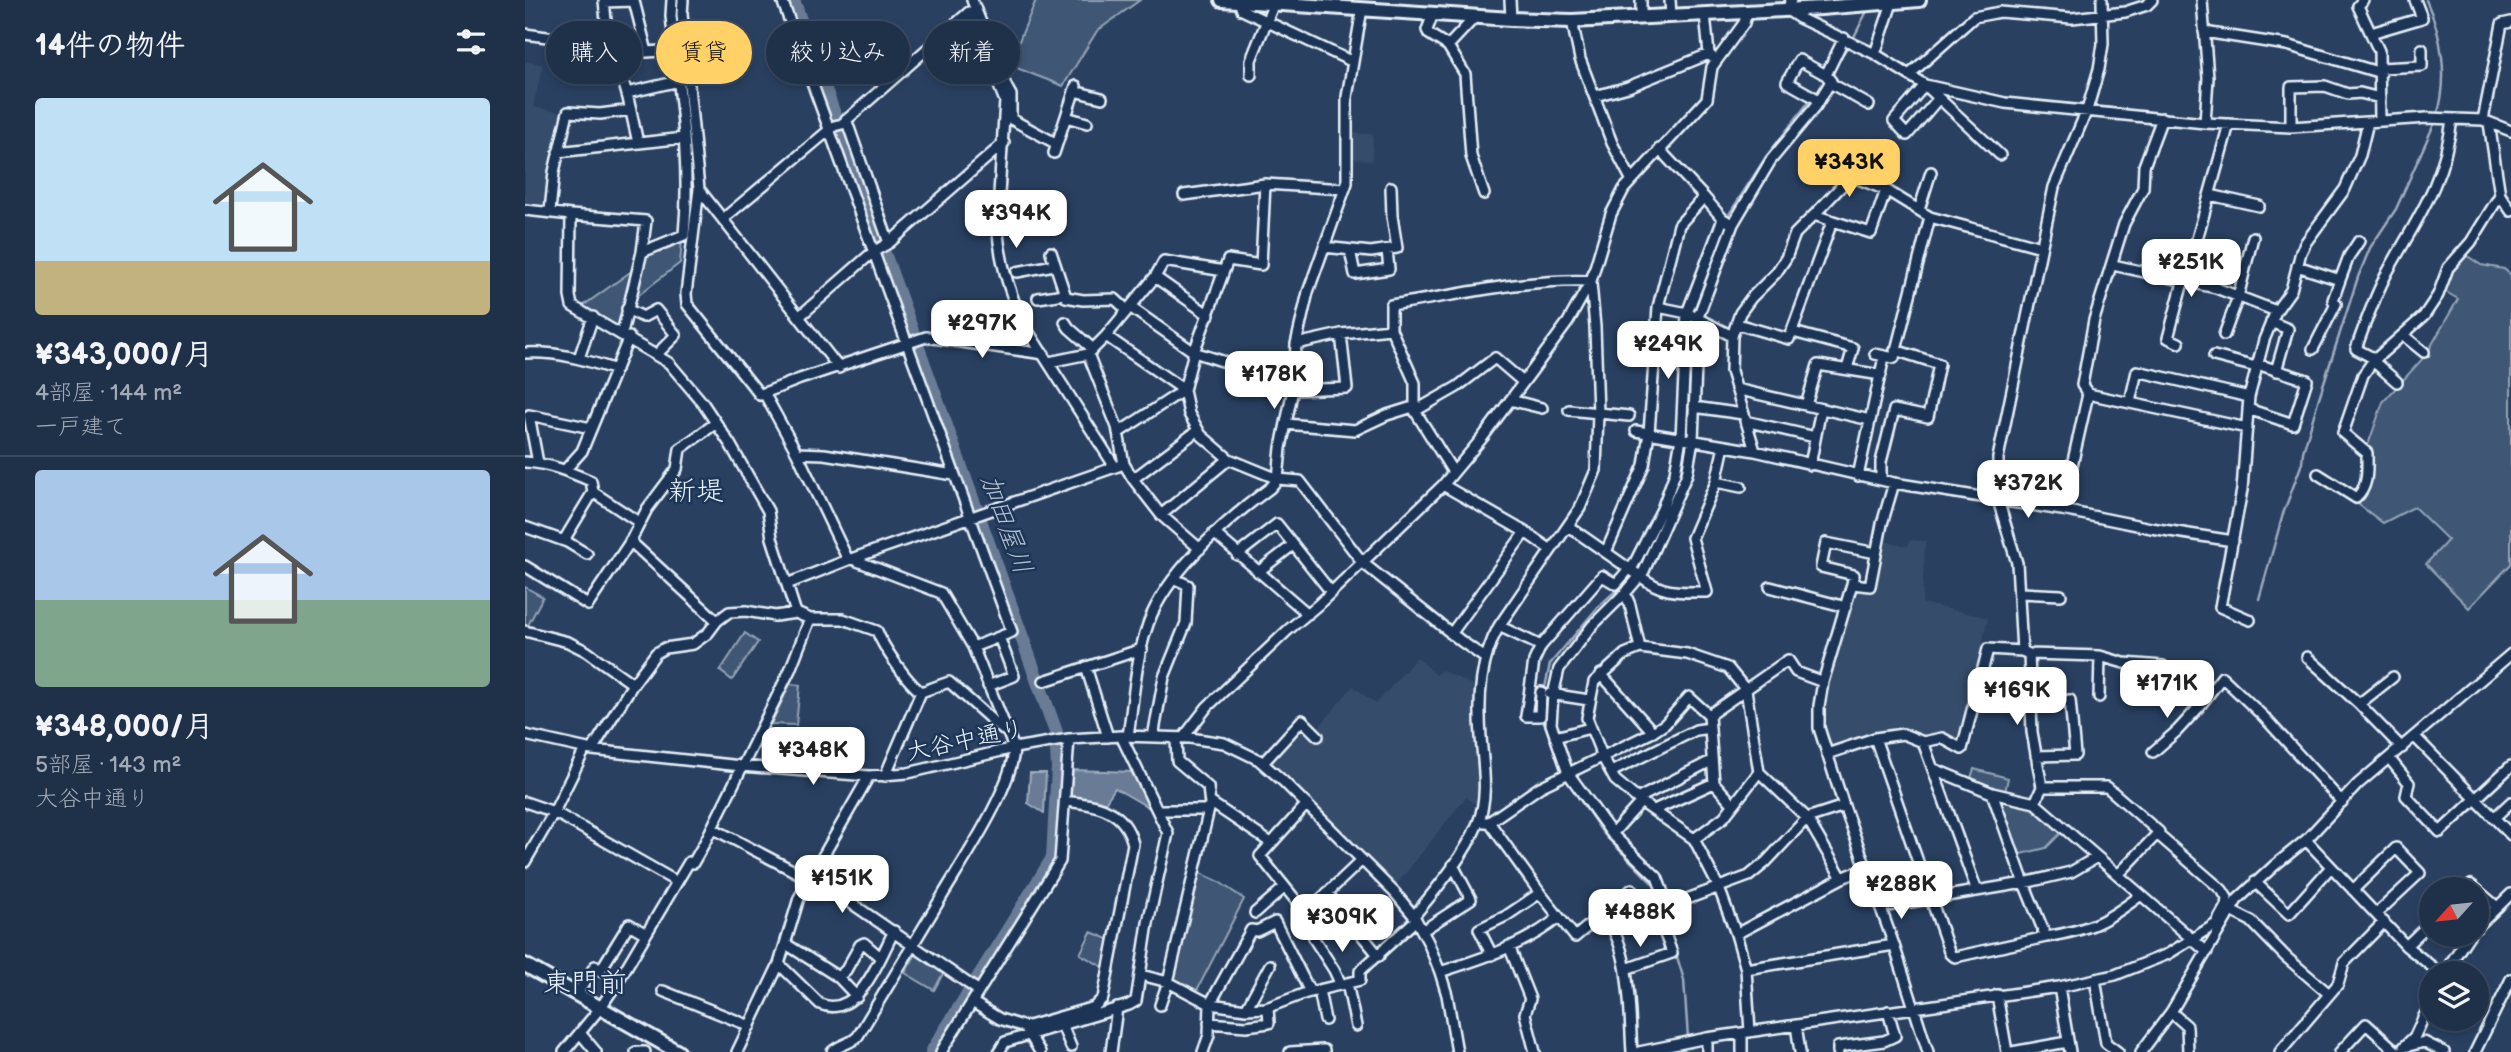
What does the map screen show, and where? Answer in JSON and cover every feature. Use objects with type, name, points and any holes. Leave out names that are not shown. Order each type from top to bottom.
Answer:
[{"type":"main road","points":[[1222,0],[1362,9],[1378,5],[1433,14],[1572,21],[1747,12],[1789,5],[1919,0]]},
{"type":"main road","points":[[525,965],[678,1052]]},
{"type":"street","points":[[672,0],[672,21]]},
{"type":"street","points":[[683,0],[682,14],[699,189],[687,304],[760,395],[926,337],[1047,358],[1091,352],[1155,277],[1164,261],[1224,271]]},
{"type":"street","points":[[782,0],[888,243]]},
{"type":"street","points":[[972,0],[1004,90],[1004,143],[997,225],[1015,307],[1120,465],[1160,515],[1200,549]]},
{"type":"street","points":[[1510,0],[1511,19]]},
{"type":"street","points":[[1641,0],[1641,18]]},
{"type":"street","points":[[1670,0],[1671,16]]},
{"type":"street","points":[[2035,803],[2042,787],[2036,756],[2017,563],[1998,500],[1998,458],[2059,172],[2087,110],[2099,69],[2103,44],[2102,0]]},
{"type":"street","points":[[1909,75],[1974,17],[2000,12],[2072,18],[2125,12],[2147,5],[2152,0]]},
{"type":"street","points":[[2202,0],[2208,78],[2205,123]]},
{"type":"street","points":[[2363,0],[2358,6],[2379,51],[2380,121]]},
{"type":"street","points":[[2371,33],[2422,18],[2415,0]]},
{"type":"street","points":[[608,21],[604,1],[634,1],[647,52],[656,51]]},
{"type":"street","points":[[1247,1],[1242,9],[1353,62]]},
{"type":"street","points":[[1875,54],[1896,2]]},
{"type":"street","points":[[1251,75],[1251,60],[1273,3]]},
{"type":"street","points":[[1789,5],[1799,18],[1875,54],[1924,85],[2000,155]]},
{"type":"street","points":[[1027,1031],[1062,1025],[1136,1000],[1168,833],[1125,736],[1142,649],[1153,613],[1175,579],[1214,533],[1278,480],[1293,387],[1296,344],[1308,292],[1345,189],[1347,97],[1362,9]]},
{"type":"street","points":[[723,219],[838,125],[969,12],[1004,90],[1011,95],[1011,119],[1056,149],[1075,88],[1102,98]]},
{"type":"street","points":[[1595,96],[1713,57],[1744,23],[1747,12]]},
{"type":"street","points":[[1433,14],[1427,30],[1429,34],[1448,46],[1465,74],[1471,156],[1484,194]]},
{"type":"street","points":[[1160,1005],[1168,982],[1209,806],[1208,787],[1177,761],[1179,738],[1288,630],[1363,563],[1443,485],[1568,322],[1591,281],[1611,214],[1632,178],[1707,99],[1713,57],[1705,14]]},
{"type":"street","points":[[1448,46],[1476,16]]},
{"type":"street","points":[[1572,21],[1580,59],[1612,143],[1632,178]]},
{"type":"street","points":[[2511,22],[2503,24],[2486,122],[2500,195],[2511,211]]},
{"type":"street","points":[[2204,32],[2287,45],[2380,70],[2422,66],[2422,49]]},
{"type":"street","points":[[525,33],[546,36]]},
{"type":"street","points":[[1634,572],[1625,593],[1592,626],[1559,669],[1545,693],[1541,716],[1526,716],[1534,661],[1541,646],[1602,576],[1616,584],[1634,572],[1644,571],[1684,484],[1692,315],[1726,221],[1819,100],[1848,41]]},
{"type":"street","points":[[1819,100],[1787,82],[1799,60],[1869,105]]},
{"type":"street","points":[[624,84],[638,144]]},
{"type":"street","points":[[627,93],[665,84]]},
{"type":"street","points":[[642,252],[684,235],[688,197],[678,84]]},
{"type":"street","points":[[1924,85],[2005,103],[2205,123],[2291,127],[2427,118],[2486,122],[2511,131]]},
{"type":"street","points":[[1924,85],[1894,121],[1907,135],[1939,98]]},
{"type":"street","points":[[2291,127],[2291,87],[2325,86],[2348,94],[2360,93],[2380,98]]},
{"type":"street","points":[[550,211],[558,152],[568,112],[600,114],[631,110]]},
{"type":"street","points":[[1066,117],[1087,123]]},
{"type":"street","points":[[2162,118],[2144,166],[2143,188],[2124,224],[2094,320],[2082,385],[2088,394],[2247,428]]},
{"type":"street","points":[[2397,383],[2374,360],[2356,349],[2386,275],[2424,212],[2443,166],[2449,146],[2452,119]]},
{"type":"street","points":[[2250,620],[2220,607],[2242,490],[2249,397],[2256,366],[2276,311],[2291,290],[2306,242],[2345,189],[2360,155],[2368,122]]},
{"type":"street","points":[[2179,343],[2168,338],[2229,124]]},
{"type":"street","points":[[838,125],[873,253],[912,342],[954,475],[976,517],[1012,632],[973,647]]},
{"type":"street","points":[[558,152],[684,138]]},
{"type":"street","points":[[800,316],[1004,143]]},
{"type":"street","points":[[1660,149],[1726,221]]},
{"type":"street","points":[[1919,210],[1931,172]]},
{"type":"street","points":[[1755,451],[1731,371],[1732,337],[1740,313],[1781,266],[1795,234],[1851,176],[1886,190],[1930,217],[2041,247]]},
{"type":"street","points":[[1185,195],[1265,184],[1345,189]]},
{"type":"street","points":[[1265,184],[1261,265],[1228,260],[1193,352],[1184,390],[1189,414],[1209,444],[1229,459],[1278,480],[1300,481],[1363,563],[1451,634],[1486,658]]},
{"type":"street","points":[[1324,247],[1371,252],[1397,248],[1391,187]]},
{"type":"street","points":[[699,189],[839,368]]},
{"type":"street","points":[[1814,215],[1871,233],[1886,190]]},
{"type":"street","points":[[2210,195],[2259,206]]},
{"type":"street","points":[[2318,474],[2355,498],[2362,492],[2367,482],[2368,453],[2343,433],[2358,386],[2374,360],[2424,316],[2438,295],[2448,268],[2471,242],[2500,195]]},
{"type":"street","points":[[1606,552],[1641,475],[1649,433],[1658,307],[1679,225],[1704,197]]},
{"type":"street","points":[[525,210],[646,221],[642,252],[627,309],[626,335],[616,370],[582,451],[565,470]]},
{"type":"street","points":[[571,215],[572,306],[657,354],[684,378],[716,423],[768,511],[772,538],[796,613]]},
{"type":"street","points":[[1858,476],[1881,374],[1880,355],[1894,358],[1930,217]]},
{"type":"street","points":[[1737,324],[1789,339],[1832,222]]},
{"type":"street","points":[[2224,335],[2238,297],[2253,237]]},
{"type":"street","points":[[2313,349],[2336,304],[2333,300],[2349,256],[2360,241]]},
{"type":"street","points":[[1350,250],[1355,274],[1389,269],[1387,250]]},
{"type":"street","points":[[1051,253],[1066,298],[1115,299],[1193,352],[1293,387],[1347,388],[1341,334]]},
{"type":"street","points":[[1017,272],[1054,265]]},
{"type":"street","points":[[2113,265],[2216,288],[2276,311]]},
{"type":"street","points":[[2297,266],[2340,280]]},
{"type":"street","points":[[1155,277],[1209,315]]},
{"type":"street","points":[[1453,472],[1415,409],[1415,383],[1391,329],[1391,305],[1513,287],[1573,280],[1591,281]]},
{"type":"street","points":[[1141,975],[1168,982],[1210,1004],[1246,1009],[1268,1007],[1315,991],[1360,980],[1360,971],[1379,956],[1415,918],[1453,865],[1479,821],[1485,783],[1480,695],[1489,645],[1499,626],[1568,526],[1588,493],[1596,470],[1598,413],[1591,281]]},
{"type":"street","points":[[1038,298],[1065,293]]},
{"type":"street","points":[[1658,307],[1692,315],[1732,337]]},
{"type":"street","points":[[627,309],[643,317],[656,310],[676,335],[657,354]]},
{"type":"street","points":[[1686,439],[1694,407],[1692,315]]},
{"type":"street","points":[[579,358],[593,317]]},
{"type":"street","points":[[1065,322],[1091,352],[1118,433],[1120,465]]},
{"type":"street","points":[[2271,322],[2288,329],[2276,370]]},
{"type":"street","points":[[1296,344],[1341,334],[1391,329]]},
{"type":"street","points":[[1793,332],[1853,348],[1847,369]]},
{"type":"street","points":[[2403,335],[2424,352]]},
{"type":"street","points":[[1106,336],[1184,390]]},
{"type":"street","points":[[1881,480],[1881,462],[1893,410],[1928,417],[1939,364],[1895,350]]},
{"type":"street","points":[[525,353],[540,352],[579,358],[616,370]]},
{"type":"street","points":[[2214,356],[2307,380],[2293,424],[2248,409]]},
{"type":"street","points":[[1286,424],[1355,430],[1387,415],[1415,409],[1457,387],[1495,358],[1523,382]]},
{"type":"street","points":[[1806,405],[1818,365],[1881,374]]},
{"type":"street","points":[[2130,402],[2137,371],[2249,397]]},
{"type":"street","points":[[1736,389],[1870,420]]},
{"type":"street","points":[[1118,433],[1184,390]]},
{"type":"street","points":[[764,393],[850,559],[941,593],[973,647],[1014,748],[1007,778],[977,839],[913,946],[853,1041],[832,1052]]},
{"type":"street","points":[[2062,510],[2088,394]]},
{"type":"street","points":[[1510,400],[1542,408]]},
{"type":"street","points":[[1694,407],[1815,437]]},
{"type":"street","points":[[1810,465],[1821,409]]},
{"type":"street","points":[[1569,410],[1629,416]]},
{"type":"street","points":[[538,463],[529,415],[591,428]]},
{"type":"street","points":[[525,566],[588,605],[677,469],[680,449],[716,423]]},
{"type":"street","points":[[1133,479],[1198,430]]},
{"type":"street","points":[[1636,431],[1755,451],[1894,483],[2233,541]]},
{"type":"street","points":[[1568,526],[1655,587],[1673,592],[1707,592],[1692,538],[1716,482],[1724,446]]},
{"type":"street","points":[[797,453],[824,454],[954,475]]},
{"type":"street","points":[[1160,515],[1229,459]]},
{"type":"street","points":[[525,462],[565,470],[591,481],[593,492],[564,540]]},
{"type":"street","points":[[787,584],[850,559],[1120,465]]},
{"type":"street","points":[[1716,482],[1741,486]]},
{"type":"street","points":[[1852,584],[1870,586],[1894,483]]},
{"type":"street","points":[[1443,485],[1525,532],[1551,551]]},
{"type":"street","points":[[593,492],[640,523]]},
{"type":"street","points":[[1237,555],[1277,524],[1331,592]]},
{"type":"street","points":[[525,527],[564,540],[587,554]]},
{"type":"street","points":[[1451,634],[1525,532]]},
{"type":"street","points":[[1214,533],[1308,614]]},
{"type":"street","points":[[630,541],[717,621]]},
{"type":"street","points":[[1876,553],[1826,543],[1821,567],[1854,575],[1823,682],[1819,728],[1928,1052]]},
{"type":"street","points":[[1258,572],[1293,545]]},
{"type":"street","points":[[1153,737],[1164,677],[1186,623],[1188,585],[1175,579]]},
{"type":"street","points":[[1770,587],[1846,607]]},
{"type":"street","points":[[1625,593],[1640,648]]},
{"type":"street","points":[[2021,593],[2060,595]]},
{"type":"street","points":[[525,862],[589,749],[656,653],[665,648],[693,644],[729,612],[746,611],[775,616],[796,613],[810,619],[843,619],[877,631],[883,646],[901,667],[912,686],[921,692]]},
{"type":"street","points":[[564,1052],[601,1007],[689,862],[693,863],[790,670],[810,619]]},
{"type":"street","points":[[1499,626],[1541,646]]},
{"type":"street","points":[[525,631],[568,642],[586,651],[633,684]]},
{"type":"street","points":[[988,686],[1014,676],[999,637]]},
{"type":"street","points":[[1742,1052],[1746,1033],[1746,969],[1737,934],[1719,888],[1694,839],[1639,801],[1615,780],[1587,718],[1594,682],[1625,654],[1640,648],[1687,654],[1728,668],[1746,690],[1759,772],[1807,818],[1842,878]]},
{"type":"street","points":[[1044,681],[1142,649]]},
{"type":"street","points":[[1827,754],[1875,738],[1903,734],[1923,742],[1942,737],[1962,749],[1988,649],[2100,656],[2124,663],[2162,666],[2199,707]]},
{"type":"street","points":[[2141,1052],[2171,1012],[2242,895],[2306,840],[2358,784],[2511,654]]},
{"type":"street","points":[[2099,696],[2100,656]]},
{"type":"street","points":[[2307,657],[2402,748]]},
{"type":"street","points":[[1709,715],[1788,660],[1796,672],[1823,682]]},
{"type":"street","points":[[1086,667],[1108,737]]},
{"type":"street","points":[[1601,674],[1653,732]]},
{"type":"street","points":[[2153,752],[2199,707],[2221,677],[2265,717],[2342,802]]},
{"type":"street","points":[[2359,704],[2393,677]]},
{"type":"street","points":[[885,776],[921,692],[949,682],[1007,733]]},
{"type":"street","points":[[1529,690],[1589,700]]},
{"type":"street","points":[[1545,693],[1564,775],[1612,834],[1657,877],[1668,906],[1748,876],[1766,862],[1807,818],[1844,806]]},
{"type":"street","points":[[1479,821],[1489,822],[1540,787],[1653,732],[1665,724],[1689,697],[1709,715],[1714,783],[1733,804]]},
{"type":"street","points":[[2031,706],[2070,700],[2075,755],[2036,756]]},
{"type":"street","points":[[1263,764],[1302,720],[1318,736]]},
{"type":"street","points":[[1555,737],[1590,729]]},
{"type":"street","points":[[1611,772],[1696,730],[1710,729]]},
{"type":"street","name":"大谷中通り","points":[[525,735],[589,749],[741,766],[869,776],[933,769],[1014,748],[1069,739],[1125,736],[1224,743],[1263,764],[1307,804],[1395,893],[1415,918],[1440,972],[1457,1052]]},
{"type":"street","points":[[2415,737],[2511,835]]},
{"type":"street","points":[[1875,738],[1950,954],[1955,957],[2083,930],[2110,918],[2141,895]]},
{"type":"street","points":[[941,1052],[1060,861],[1069,739]]},
{"type":"street","points":[[1923,742],[1977,891]]},
{"type":"street","points":[[2389,758],[2409,783],[2406,796],[2440,832],[2511,766]]},
{"type":"street","points":[[1612,834],[1639,801],[1711,761]]},
{"type":"street","points":[[1934,769],[1992,793],[2035,803],[2207,952]]},
{"type":"street","points":[[1694,839],[1714,827],[1759,772]]},
{"type":"street","points":[[737,1052],[779,964],[799,898],[869,776]]},
{"type":"street","points":[[1654,810],[1714,783]]},
{"type":"street","points":[[1639,1052],[1707,1038],[2059,987],[2141,965],[2192,940],[2216,924],[2227,898],[2222,890],[2107,787],[2042,787]]},
{"type":"street","points":[[1992,793],[2046,937]]},
{"type":"street","points":[[999,1052],[1005,1042],[1027,1031],[1094,1007],[1103,998],[1133,844],[1130,832],[1116,815],[1099,806],[1065,801]]},
{"type":"street","points":[[525,802],[554,812],[677,882]]},
{"type":"street","points":[[2494,818],[2511,802]]},
{"type":"street","points":[[1307,804],[1260,856],[1305,914],[1362,860]]},
{"type":"street","points":[[1158,810],[1209,806],[1271,844]]},
{"type":"street","points":[[1489,822],[1575,937],[1632,889]]},
{"type":"street","points":[[712,828],[838,894],[979,990]]},
{"type":"street","points":[[2118,876],[2157,834]]},
{"type":"street","points":[[2306,840],[2406,946],[2426,961]]},
{"type":"street","points":[[2353,890],[2396,848],[2420,873],[2376,914]]},
{"type":"street","points":[[1881,907],[2024,883],[2071,872],[2097,857]]},
{"type":"street","points":[[1422,931],[1471,899],[1453,865]]},
{"type":"street","points":[[2255,882],[2289,914],[2331,867]]},
{"type":"street","points":[[1737,934],[1842,878],[1867,868]]},
{"type":"street","points":[[1255,913],[1285,887]]},
{"type":"street","points":[[1327,893],[1379,956]]},
{"type":"street","points":[[1492,955],[1479,929],[1506,916],[1540,893]]},
{"type":"street","points":[[2489,915],[2511,894]]},
{"type":"street","points":[[2489,900],[2497,907]]},
{"type":"street","points":[[2231,911],[2251,921],[2286,957],[2329,994]]},
{"type":"street","points":[[1602,914],[1611,923],[1626,969],[1632,1052]]},
{"type":"street","points":[[1440,972],[1492,955],[1559,917]]},
{"type":"street","points":[[1203,1052],[1209,1035],[1210,1004],[1251,930],[1257,931],[1275,922],[1315,991],[1325,1020]]},
{"type":"street","points":[[2280,1052],[2338,984],[2344,962],[2384,922]]},
{"type":"street","points":[[577,994],[629,924],[646,934]]},
{"type":"street","points":[[779,964],[820,1004],[828,1007],[857,997],[894,931]]},
{"type":"street","points":[[1626,969],[1671,953],[1665,934]]},
{"type":"street","points":[[2406,946],[2419,934]]},
{"type":"street","points":[[1314,939],[1344,984],[1356,1027]]},
{"type":"street","points":[[838,977],[846,970],[860,945],[864,943],[880,957]]},
{"type":"street","points":[[786,944],[838,977],[857,997]]},
{"type":"street","points":[[1746,969],[1894,945]]},
{"type":"street","points":[[1509,946],[1530,999],[1525,1014],[1535,1052]]},
{"type":"street","points":[[1246,1009],[1271,965]]},
{"type":"street","points":[[2095,979],[2106,1043],[2118,1052]]},
{"type":"street","points":[[2475,1052],[2511,979]]},
{"type":"street","points":[[1997,995],[2005,1051],[2069,1047],[2059,987]]},
{"type":"street","points":[[663,991],[750,1026]]},
{"type":"street","points":[[972,1002],[1027,1031],[1041,1052]]},
{"type":"street","points":[[1209,1023],[1245,1026],[1269,1023],[1268,1007]]},
{"type":"street","points":[[1111,1052],[1117,1008]]},
{"type":"street","points":[[1838,1052],[1837,1047],[1884,1041],[1895,1036],[1888,1011]]},
{"type":"street","points":[[2171,1012],[2187,1026],[2188,1052]]},
{"type":"street","points":[[2340,1052],[2366,1024],[2400,1050]]},
{"type":"street","points":[[1062,1025],[1071,1047]]},
{"type":"street","points":[[1796,1025],[1800,1052]]},
{"type":"street","points":[[2400,1050],[2415,1035],[2419,1026]]},
{"type":"street","points":[[580,1033],[596,1052]]},
{"type":"street","points":[[1707,1038],[1707,1052]]},
{"type":"street","points":[[2400,1050],[2424,1042],[2444,1052]]},
{"type":"street","points":[[636,1052],[645,1052]]},
{"type":"street","points":[[1290,1052],[1324,1052]]},
{"type":"shaded area","points":[[1036,0],[1140,0],[1097,31],[1063,86],[1020,69],[1020,39]]},
{"type":"shaded area","points":[[525,61],[543,65],[533,107],[563,113],[548,207],[545,208],[525,206]]},
{"type":"shaded area","points":[[1351,133],[1373,134],[1372,161],[1351,158]]},
{"type":"shaded area","points":[[682,241],[680,263],[631,301],[643,256]]},
{"type":"shaded area","points":[[2463,253],[2481,265],[2504,269],[2511,275],[2511,564],[2469,608],[2426,564],[2448,540],[2414,507],[2383,523],[2358,504],[2367,493],[2367,448],[2383,402],[2426,355],[2458,299],[2441,289]]},
{"type":"shaded area","points":[[633,270],[619,330],[580,308]]},
{"type":"shaded area","points":[[1910,540],[1925,541],[1922,603],[1988,618],[1960,744],[1925,737],[1900,726],[1828,745],[1820,710],[1854,589],[1870,592],[1882,541],[1908,546]]},
{"type":"shaded area","points":[[525,587],[543,597],[526,629],[525,629]]},
{"type":"shaded area","points":[[745,633],[758,642],[732,680],[720,671]]},
{"type":"shaded area","points":[[1417,657],[1436,675],[1441,670],[1477,687],[1480,776],[1478,807],[1466,797],[1396,885],[1269,760],[1300,725],[1317,730],[1353,686],[1376,704]]},
{"type":"shaded area","points":[[790,684],[800,685],[796,725],[771,724]]},
{"type":"shaded area","points":[[1974,769],[2008,778],[2005,792],[1971,778]]},
{"type":"shaded area","points":[[1072,770],[1134,772],[1153,810],[1115,788],[1105,803],[1073,798],[1069,792]]},
{"type":"shaded area","points":[[1030,773],[1046,773],[1044,813],[1028,803]]},
{"type":"shaded area","points":[[1998,799],[2030,803],[2061,833],[2046,848],[2017,855]]},
{"type":"shaded area","points":[[1198,872],[1218,881],[1244,899],[1195,994],[1171,981]]},
{"type":"shaded area","points":[[1091,932],[1111,940],[1105,968],[1080,954]]},
{"type":"shaded area","points":[[916,954],[945,970],[934,990],[905,973]]},
{"type":"waterway","name":"加田屋川","points":[[793,0],[1056,732],[1058,767],[1053,858],[932,1052]]},
{"type":"waterway","points":[[2426,0],[2432,13],[2442,57],[2443,87],[2437,116]]},
{"type":"waterway","points":[[1853,39],[1866,13]]},
{"type":"waterway","points":[[1837,62],[1849,45]]},
{"type":"waterway","points":[[1726,219],[1766,157],[1811,99]]},
{"type":"waterway","points":[[2259,599],[2358,277],[2370,248],[2396,209],[2435,122]]},
{"type":"waterway","points":[[1687,437],[1691,321],[1704,281]]},
{"type":"waterway","points":[[1681,478],[1687,443]]},
{"type":"waterway","points":[[1637,569],[1654,538]]},
{"type":"waterway","points":[[1544,692],[1550,664],[1598,607],[1633,575]]},
{"type":"waterway","points":[[1544,716],[1562,772]]},
{"type":"waterway","points":[[1565,778],[1603,833],[1656,887],[1684,980],[1688,1038]]},
{"type":"district","name":"新堤","points":[[696,490]]},
{"type":"district","name":"東門前","points":[[585,982]]}]
